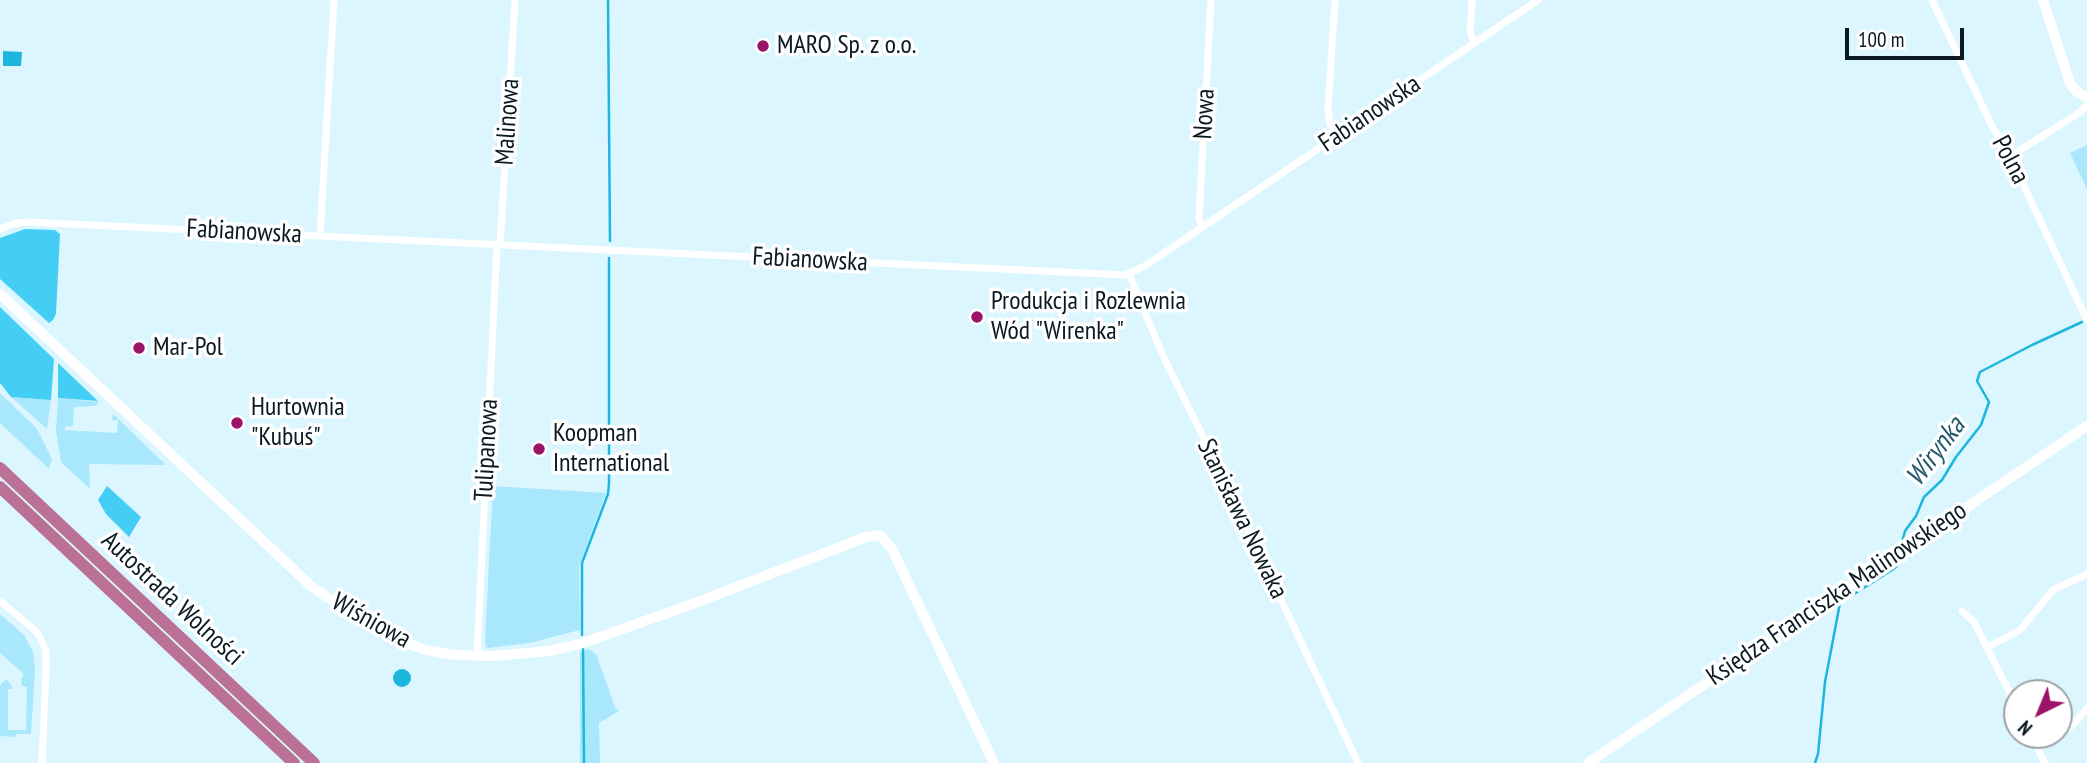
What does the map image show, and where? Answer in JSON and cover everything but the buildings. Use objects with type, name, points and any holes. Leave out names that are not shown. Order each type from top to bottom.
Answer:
[{"type":"highway","name":"Autostrada Wolności","points":[[0,468],[314,763]]},
{"type":"highway","name":"Autostrada Wolności","points":[[0,487],[293,763]]},
{"type":"street","points":[[320,236],[334,0]]},
{"type":"street","name":"Malinowa","points":[[499,244],[515,0]]},
{"type":"street","name":"Nowa","points":[[1202,227],[1199,218],[1212,0]]},
{"type":"street","points":[[1335,0],[1328,110],[1330,124],[1337,136]]},
{"type":"street","points":[[1472,0],[1471,32],[1474,43]]},
{"type":"street","name":"Fabianowska","points":[[0,229],[28,222],[1129,274],[1141,269],[1538,0]]},
{"type":"street","name":"Polna","points":[[1932,0],[2087,320]]},
{"type":"street","points":[[2043,0],[2068,78],[2076,91],[2087,98]]},
{"type":"street","points":[[2009,157],[2087,105]]},
{"type":"street","name":"Tulipanowa","points":[[477,656],[499,244]]},
{"type":"street","name":"Stanisława Nowaka","points":[[1129,274],[1164,358],[1358,763]]},
{"type":"street","name":"Wiśniowa","points":[[0,294],[273,552],[320,593],[357,619],[403,642],[444,654],[477,656],[549,651],[589,642],[866,537],[880,535],[892,549],[994,763]]},
{"type":"street","name":"Księdza Franciszka Malinowskiego","points":[[1588,763],[2087,426]]},
{"type":"street","points":[[1987,647],[2020,630],[2053,590],[2087,574]]},
{"type":"street","points":[[0,601],[36,631],[46,651],[42,763]]},
{"type":"street","points":[[1962,611],[1974,622],[2003,679]]},
{"type":"street","points":[[2073,725],[2087,708]]},
{"type":"shaded area","points":[[3,51],[22,52],[21,66],[3,66]]},
{"type":"shaded area","points":[[2087,145],[2087,189],[2070,153]]},
{"type":"shaded area","points":[[25,229],[55,230],[60,234],[56,314],[49,323],[0,279],[0,238]]},
{"type":"shaded area","points":[[0,307],[54,359],[51,400],[11,397],[0,383]]},
{"type":"shaded area","points":[[58,363],[98,401],[58,398]]},
{"type":"shaded area","points":[[0,393],[37,429],[52,459],[49,469],[0,423]]},
{"type":"shaded area","points":[[11,397],[51,400],[47,429]]},
{"type":"shaded area","points":[[58,398],[99,402],[95,406],[74,407],[73,426],[66,426],[64,430],[117,433],[118,420],[112,420],[113,414],[166,465],[89,464],[90,489],[61,462],[56,430]]},
{"type":"shaded area","points":[[107,486],[141,517],[129,537],[106,514],[98,500]]},
{"type":"shaded area","points":[[493,486],[606,493],[579,566],[580,630],[529,643],[488,648],[486,646]]},
{"type":"shaded area","points":[[0,614],[24,635],[33,652],[35,670],[31,734],[20,734],[19,731],[15,737],[0,736],[0,685],[6,679],[12,686],[12,689],[8,689],[8,730],[26,730],[27,687],[22,686],[21,679],[24,674],[0,653]]},
{"type":"shaded area","points":[[589,649],[596,654],[615,707],[619,711],[599,723],[600,763],[580,763],[580,652]]},
{"type":"shaded area","points":[[402,669],[408,672],[411,678],[408,684],[402,687],[396,684],[393,678],[396,672]]},
{"type":"waterway","points":[[608,0],[610,241]]},
{"type":"waterway","points":[[582,635],[582,563],[608,494],[609,484],[609,258]]},
{"type":"waterway","name":"Wirynka","points":[[1902,542],[1905,531],[1916,516],[1924,497],[1942,480],[1981,425],[1989,402],[1977,381],[1980,372],[2082,322]]},
{"type":"waterway","name":"Wirynka","points":[[1815,763],[1825,682],[1840,603],[1895,568],[1901,561]]},
{"type":"waterway","points":[[583,649],[584,763]]},
{"type":"place","name":"MARO Sp. z o.o.","points":[[763,46]]},
{"type":"place","name":"Produkcja i Rozlewnia Wód \"Wirenka\"","points":[[977,317]]},
{"type":"place","name":"Mar-Pol","points":[[139,348]]},
{"type":"place","name":"Hurtownia \"Kubuś\"","points":[[237,423]]},
{"type":"place","name":"Koopman International","points":[[539,449]]}]
